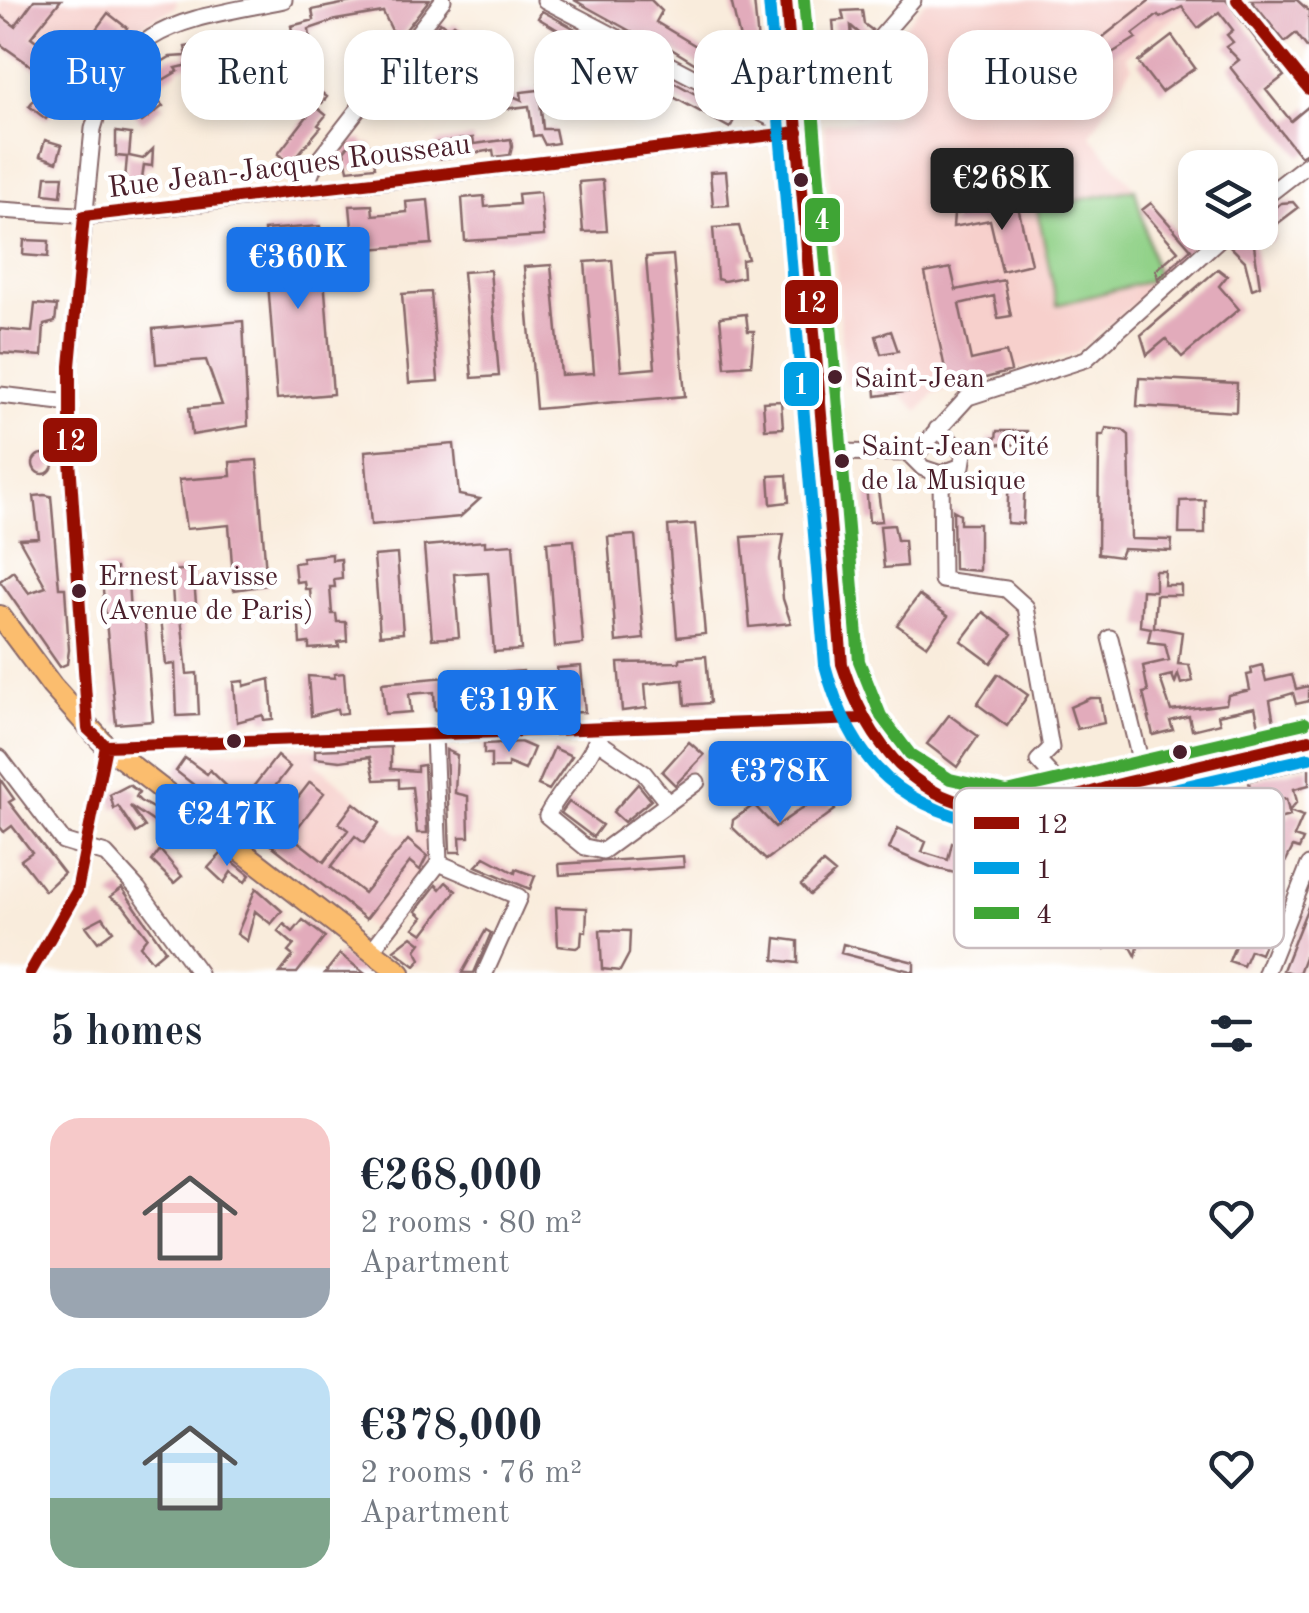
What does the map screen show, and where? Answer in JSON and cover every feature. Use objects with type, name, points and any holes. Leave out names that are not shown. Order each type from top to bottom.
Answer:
[{"type":"main road","points":[[0,616],[88,729],[106,746],[400,973]]},
{"type":"street","points":[[88,729],[70,366],[96,116],[126,55],[164,27],[284,0]]},
{"type":"street","points":[[304,191],[314,166],[443,0]]},
{"type":"street","points":[[544,0],[694,79]]},
{"type":"street","points":[[786,0],[842,664],[860,719],[895,766],[933,792],[954,800]]},
{"type":"street","points":[[798,132],[913,0]]},
{"type":"street","points":[[1238,0],[1309,89]]},
{"type":"street","points":[[765,136],[767,120]]},
{"type":"street","points":[[771,120],[798,132]]},
{"type":"street","name":"Rue Jean-Jacques Rousseau","points":[[0,210],[84,216],[798,132]]},
{"type":"street","points":[[1278,187],[1309,162]]},
{"type":"street","points":[[911,456],[968,397],[1086,358],[1207,250]]},
{"type":"street","points":[[0,394],[70,403]]},
{"type":"street","points":[[826,452],[911,456],[923,468],[941,474],[962,466],[964,453],[937,429]]},
{"type":"street","points":[[941,474],[942,580],[1006,589],[1026,607],[1052,748],[1038,760],[1052,776],[1055,788]]},
{"type":"street","points":[[1110,638],[1145,780]]},
{"type":"street","points":[[30,973],[64,920],[88,847],[106,746],[434,734],[599,735],[860,719]]},
{"type":"street","points":[[372,950],[439,863],[434,734]]},
{"type":"street","points":[[599,735],[550,810],[549,821],[585,846],[603,850],[697,782]]},
{"type":"street","points":[[599,735],[644,773],[666,801]]},
{"type":"street","points":[[1112,788],[1309,740]]},
{"type":"street","points":[[0,758],[63,841],[106,854],[138,889],[199,973]]},
{"type":"street","points":[[439,863],[519,897],[486,973]]},
{"type":"street","points":[[1284,929],[1309,865]]},
{"type":"street","points":[[1267,973],[1277,948]]},
{"type":"shaded area","points":[[0,0],[177,0],[175,8],[133,30],[30,30],[30,64],[0,41]]},
{"type":"shaded area","points":[[926,0],[1197,0],[1126,56],[1132,66],[1113,97],[1113,30],[948,30],[948,120],[1099,120],[1090,135],[1135,189],[1159,283],[1075,353],[934,393],[919,411],[900,394],[892,395],[890,381],[845,385],[824,124],[928,120],[928,30],[901,30]]},
{"type":"shaded area","points":[[315,748],[316,763],[398,833],[429,833],[430,858],[375,931],[172,777],[190,752]]},
{"type":"green space","points":[[1135,189],[1158,279],[1057,305],[1037,208]]},
{"type":"building","points":[[34,0],[61,0],[37,30],[30,30],[30,65],[0,44],[0,15],[15,26]]},
{"type":"building","points":[[361,0],[429,0],[406,30],[392,30],[383,12],[336,20],[309,30],[292,30],[291,26],[314,20],[312,10]]},
{"type":"building","points":[[574,0],[651,0],[662,11],[656,22],[669,30],[628,30]]},
{"type":"building","points":[[731,0],[754,0],[757,30],[738,30]]},
{"type":"building","points":[[1150,0],[1226,0],[1284,76],[1266,90],[1291,121],[1309,106],[1309,151],[1300,156],[1230,67],[1239,60],[1226,47],[1233,42],[1227,35],[1233,30],[1219,12],[1198,28],[1182,7],[1160,18],[1158,15],[1133,34],[1136,38],[1113,52],[1112,30]]},
{"type":"building","points":[[1251,0],[1297,0],[1309,11],[1309,50],[1296,33],[1285,42]]},
{"type":"building","points":[[862,10],[864,24],[872,30],[856,30],[851,26],[851,30],[834,30],[833,21],[844,20],[842,11]]},
{"type":"building","points":[[542,11],[577,30],[558,30],[538,18]]},
{"type":"building","points":[[108,13],[127,28],[125,30],[95,30]]},
{"type":"building","points":[[440,22],[449,29],[454,24],[463,30],[434,30]]},
{"type":"building","points":[[674,33],[694,45],[694,63],[674,51]]},
{"type":"building","points":[[1172,36],[1195,68],[1161,92],[1138,62]]},
{"type":"building","points":[[181,56],[181,67],[161,81],[161,62]]},
{"type":"building","points":[[674,82],[694,93],[694,108],[674,97]]},
{"type":"building","points":[[534,91],[534,120],[542,120],[543,129],[555,129],[558,143],[545,145],[540,135],[533,136],[529,106],[514,108],[514,97],[522,100],[521,92]]},
{"type":"building","points":[[304,120],[322,120],[318,125],[321,127],[290,164],[278,154]]},
{"type":"building","points":[[715,120],[734,120],[730,128]]},
{"type":"building","points":[[116,132],[131,134],[129,156],[143,159],[153,149],[152,166],[144,165],[140,193],[124,192],[127,157],[116,156]]},
{"type":"building","points":[[473,138],[474,144],[511,139],[510,155],[494,157],[493,150],[438,159],[436,143]]},
{"type":"building","points":[[362,139],[363,144],[372,145],[375,167],[348,170],[344,151],[353,140]]},
{"type":"building","points":[[45,140],[62,145],[57,162],[40,156]]},
{"type":"building","points":[[726,171],[729,205],[713,206],[710,172]]},
{"type":"building","points":[[46,176],[63,176],[61,196],[44,194]]},
{"type":"building","points":[[603,180],[607,231],[583,232],[579,182]]},
{"type":"building","points":[[540,192],[544,236],[465,241],[462,198],[484,196],[485,207],[519,204],[518,194]]},
{"type":"building","points":[[428,200],[432,244],[354,250],[350,206],[372,205],[373,215],[407,212],[406,202]]},
{"type":"building","points":[[1017,202],[1031,264],[1002,271],[990,220],[953,227],[954,214]]},
{"type":"building","points":[[1293,202],[1298,208],[1278,223],[1278,205]]},
{"type":"building","points":[[1151,203],[1178,234],[1178,250],[1190,250],[1158,279],[1156,270],[1178,251],[1142,210]]},
{"type":"building","points":[[320,226],[333,394],[277,399],[264,230]]},
{"type":"building","points":[[739,226],[748,259],[742,260],[743,277],[717,279],[713,228]]},
{"type":"building","points":[[24,240],[49,241],[48,257],[23,255]]},
{"type":"building","points":[[1234,250],[1255,250],[1260,286],[1252,289],[1245,261]]},
{"type":"building","points":[[673,255],[685,396],[536,409],[524,267],[551,265],[561,375],[594,373],[585,262],[612,260],[621,371],[655,368],[646,257]]},
{"type":"building","points":[[951,268],[956,290],[1004,280],[1011,316],[998,318],[994,296],[959,304],[971,360],[1006,352],[1011,371],[949,388],[925,273]]},
{"type":"building","points":[[1218,269],[1227,276],[1219,286],[1239,309],[1182,357],[1166,339],[1147,355],[1141,335]]},
{"type":"building","points":[[490,270],[499,376],[472,378],[463,272]]},
{"type":"building","points":[[431,292],[438,381],[409,383],[402,294]]},
{"type":"building","points":[[35,304],[57,306],[55,322],[44,325],[42,356],[0,353],[0,329],[32,332]]},
{"type":"building","points":[[746,314],[748,331],[754,331],[751,365],[725,367],[720,317]]},
{"type":"building","points":[[243,321],[248,426],[192,435],[189,408],[222,405],[206,360],[156,364],[153,329]]},
{"type":"building","points":[[891,331],[898,351],[881,354],[876,336]]},
{"type":"building","points":[[910,375],[912,391],[876,396],[875,382],[887,382],[887,376]]},
{"type":"building","points":[[1139,378],[1237,383],[1236,412],[1137,406]]},
{"type":"building","points":[[781,401],[783,428],[765,429],[763,402]]},
{"type":"building","points":[[1106,428],[1123,430],[1129,435],[1131,539],[1172,540],[1171,551],[1123,549],[1120,557],[1098,554],[1099,435],[1104,435]]},
{"type":"building","points":[[997,431],[1027,431],[1026,445],[997,444],[996,450],[987,449],[988,438],[996,438]]},
{"type":"building","points":[[454,444],[459,495],[480,499],[460,517],[371,525],[365,451]]},
{"type":"building","points":[[39,454],[47,454],[53,464],[47,474],[39,474],[33,468],[33,460]]},
{"type":"building","points":[[257,460],[267,585],[234,590],[229,525],[186,529],[179,480],[231,476],[230,462]]},
{"type":"building","points":[[1009,474],[1025,474],[1023,524],[1007,523]]},
{"type":"building","points":[[787,475],[789,502],[771,504],[769,476]]},
{"type":"building","points":[[877,483],[882,521],[869,522],[866,484]]},
{"type":"building","points":[[34,496],[51,496],[59,588],[65,588],[69,650],[67,664],[60,667],[0,581],[13,571],[29,593],[46,587],[19,539],[39,538]]},
{"type":"building","points":[[1205,500],[1205,534],[1179,534],[1180,501]]},
{"type":"building","points":[[953,510],[960,514],[960,524],[979,524],[979,571],[954,569]]},
{"type":"building","points":[[695,524],[705,634],[677,637],[668,526]]},
{"type":"building","points":[[894,525],[897,540],[904,540],[906,566],[884,568],[880,526]]},
{"type":"building","points":[[784,534],[780,559],[783,599],[791,623],[750,627],[742,537]]},
{"type":"building","points":[[635,535],[644,639],[616,642],[608,537]]},
{"type":"building","points":[[574,540],[583,644],[555,647],[547,542]]},
{"type":"building","points":[[485,541],[485,546],[513,544],[521,650],[494,652],[488,572],[454,574],[459,637],[432,639],[424,546]]},
{"type":"building","points":[[332,554],[332,560],[341,559],[342,578],[334,579],[335,587],[330,587],[332,614],[336,614],[337,622],[346,622],[347,641],[338,642],[339,647],[309,649],[309,643],[300,644],[299,625],[307,624],[307,616],[312,616],[310,589],[305,589],[304,581],[296,582],[294,563],[303,562],[302,557]]},
{"type":"building","points":[[397,554],[403,633],[380,635],[374,556]]},
{"type":"building","points":[[116,568],[117,582],[128,581],[130,612],[144,611],[153,721],[116,724],[101,569]]},
{"type":"building","points":[[193,569],[197,615],[176,616],[181,616],[187,674],[197,673],[199,715],[177,716],[175,664],[166,665],[161,618],[174,617],[171,571]]},
{"type":"building","points":[[1155,571],[1165,571],[1164,585],[1181,585],[1181,595],[1156,595],[1154,627],[1182,632],[1178,664],[1189,665],[1193,681],[1181,684],[1178,674],[1175,683],[1172,675],[1160,678],[1171,711],[1226,704],[1228,695],[1250,690],[1247,675],[1252,674],[1251,668],[1262,665],[1266,681],[1292,675],[1296,689],[1309,686],[1309,701],[1296,704],[1293,693],[1270,700],[1274,723],[1259,726],[1255,707],[1218,715],[1220,723],[1192,730],[1189,716],[1170,721],[1173,730],[1153,735],[1143,693],[1148,692],[1143,666],[1169,660],[1165,644],[1148,642],[1151,628],[1140,626],[1142,590],[1155,591]]},
{"type":"building","points":[[919,595],[948,616],[927,646],[897,625]]},
{"type":"building","points":[[983,612],[1012,634],[991,663],[961,641]]},
{"type":"building","points":[[706,656],[710,703],[685,705],[683,680],[645,684],[647,708],[622,711],[618,663],[680,662],[680,658]]},
{"type":"building","points":[[581,666],[585,712],[561,713],[560,695],[526,698],[527,716],[503,718],[499,673],[523,671],[524,680],[558,677],[557,668]]},
{"type":"building","points":[[344,673],[347,713],[338,714],[337,709],[311,716],[308,676],[335,678],[334,674]]},
{"type":"building","points":[[998,674],[1028,695],[1007,726],[977,704]]},
{"type":"building","points":[[458,676],[461,707],[435,710],[434,692],[409,694],[411,712],[385,714],[382,683]]},
{"type":"building","points":[[270,679],[273,719],[264,720],[263,715],[237,722],[234,682],[244,681],[244,686]]},
{"type":"building","points":[[1100,698],[1104,723],[1077,729],[1070,707]]},
{"type":"building","points":[[949,715],[978,736],[957,767],[927,744]]},
{"type":"building","points":[[520,742],[534,748],[525,770],[508,763],[508,768],[491,768],[491,754],[484,754],[484,744]]},
{"type":"building","points":[[689,742],[704,755],[675,785],[662,772]]},
{"type":"building","points":[[391,747],[391,769],[417,771],[417,766],[424,765],[427,833],[417,833],[412,787],[399,788],[399,779],[375,780],[370,757],[340,761],[315,758],[315,750]]},
{"type":"building","points":[[554,748],[572,756],[549,790],[538,785]]},
{"type":"building","points":[[446,750],[457,755],[455,793],[468,796],[469,837],[460,837],[461,852],[450,852]]},
{"type":"building","points":[[277,756],[290,767],[245,825],[176,771],[185,758],[207,774],[210,770],[242,801]]},
{"type":"building","points":[[1309,767],[1309,785],[1294,789],[1297,802],[1289,811],[1303,816],[1294,837],[1303,840],[1299,849],[1293,847],[1284,865],[1284,818],[1290,816],[1284,788],[1250,788],[1249,781]]},
{"type":"building","points":[[0,779],[14,799],[9,802],[64,873],[45,891],[21,860],[32,852],[12,826],[4,832],[0,827]]},
{"type":"building","points":[[310,782],[324,793],[291,836],[324,862],[348,830],[339,823],[354,803],[379,823],[364,843],[355,836],[331,867],[364,893],[408,840],[427,856],[420,870],[410,862],[366,919],[265,840]]},
{"type":"building","points":[[638,784],[651,800],[624,822],[613,812]]},
{"type":"building","points":[[129,785],[139,792],[136,797],[140,801],[176,821],[178,825],[172,834],[130,806],[145,827],[136,833],[118,806],[114,809],[110,795]]},
{"type":"building","points":[[824,793],[835,810],[766,860],[732,827],[733,820],[754,805],[775,827]]},
{"type":"building","points":[[569,802],[602,825],[593,837],[561,813]]},
{"type":"building","points":[[898,828],[926,842],[922,852],[948,860],[954,844],[954,873],[931,867],[889,849]]},
{"type":"building","points":[[160,850],[182,876],[174,883],[152,861]]},
{"type":"building","points":[[222,853],[250,875],[245,882],[231,872],[224,883],[208,868]]},
{"type":"building","points":[[683,856],[684,867],[560,875],[559,864]]},
{"type":"building","points":[[485,857],[515,873],[516,869],[535,876],[530,889],[476,866]]},
{"type":"building","points":[[823,863],[835,873],[810,895],[801,885]]},
{"type":"building","points":[[446,882],[456,891],[423,934],[414,928],[423,917],[416,911],[436,885],[440,889]]},
{"type":"building","points":[[122,888],[165,950],[152,961],[140,946],[147,937],[123,905],[110,897]]},
{"type":"building","points":[[256,888],[282,911],[271,924],[255,911],[247,941],[237,934]]},
{"type":"building","points":[[1309,904],[1309,946],[1299,973],[1292,973],[1283,970]]},
{"type":"building","points":[[556,907],[587,908],[586,932],[582,931],[581,945],[576,948],[558,946]]},
{"type":"building","points":[[103,917],[113,931],[98,942],[86,926]]},
{"type":"building","points":[[303,920],[325,937],[297,973],[280,973],[293,956],[288,952],[294,945],[278,931],[284,924],[293,932]]},
{"type":"building","points":[[486,930],[491,933],[474,973],[462,973]]},
{"type":"building","points":[[600,930],[630,931],[629,954],[620,971],[602,969]]},
{"type":"building","points":[[412,936],[421,943],[416,950],[421,959],[415,966],[394,950]]},
{"type":"building","points":[[776,938],[798,941],[798,963],[774,960]]},
{"type":"building","points":[[843,944],[914,962],[914,972],[841,953]]},
{"type":"building","points":[[1234,948],[1262,948],[1260,954],[1250,950],[1243,966],[1229,961]]},
{"type":"building","points":[[340,954],[364,973],[325,973]]},
{"type":"transit line","name":"12","points":[[786,0],[842,664],[865,719],[899,765],[920,783],[954,800]]},
{"type":"transit line","name":"4","points":[[804,0],[859,661],[881,716],[910,754],[950,779],[989,788]]},
{"type":"transit line","name":"12","points":[[1237,0],[1309,89]]},
{"type":"transit line","name":"1","points":[[769,1],[825,665],[850,731],[867,757],[911,796],[954,815]]},
{"type":"transit line","name":"12","points":[[106,746],[88,729],[70,460],[70,366],[84,216],[798,132]]},
{"type":"transit line","name":"12","points":[[106,746],[860,719]]},
{"type":"transit line","name":"4","points":[[1024,788],[1305,723]]},
{"type":"transit line","name":"12","points":[[1106,788],[1309,740]]},
{"type":"transit line","name":"12","points":[[30,973],[77,891],[106,746]]},
{"type":"transit line","name":"1","points":[[1178,788],[1309,758]]},
{"type":"place","name":"Saint-Jean","points":[[835,377]]},
{"type":"place","name":"Saint-Jean Cité de la Musique","points":[[842,461]]},
{"type":"place","name":"Ernest Lavisse (Avenue de Paris)","points":[[79,591]]}]
